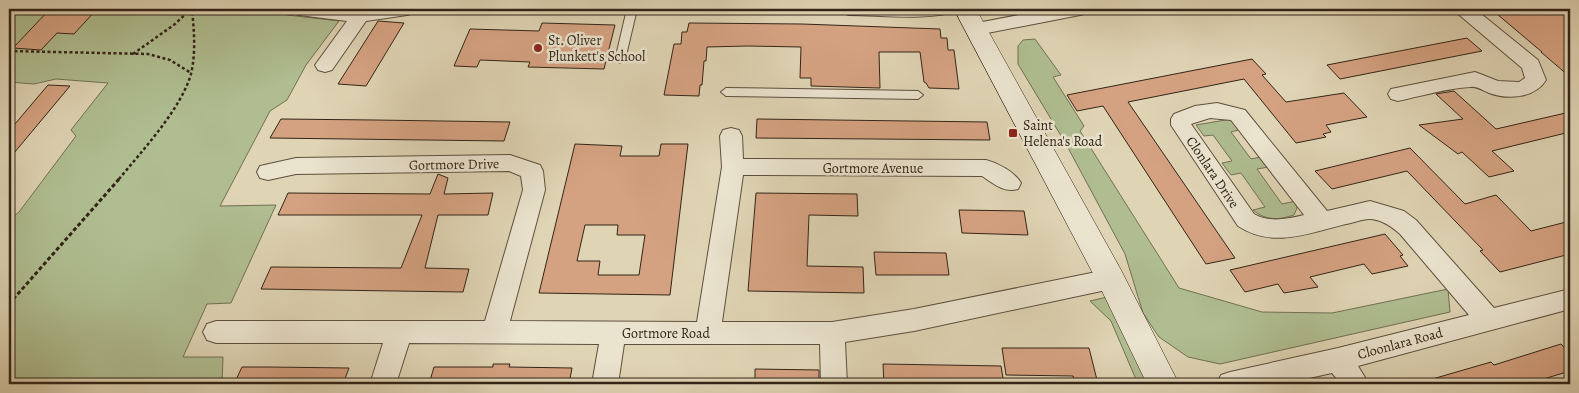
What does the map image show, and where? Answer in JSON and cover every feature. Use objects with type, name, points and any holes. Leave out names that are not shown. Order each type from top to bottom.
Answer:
[{"type":"street","points":[[299,10],[360,16],[407,9]]},
{"type":"street","points":[[850,9],[943,9]]},
{"type":"street","points":[[1080,9],[971,19],[1111,279],[1163,384]]},
{"type":"street","points":[[1398,94],[1475,80],[1496,88],[1523,89],[1536,80],[1531,65],[1464,9]]},
{"type":"street","points":[[325,65],[360,16]]},
{"type":"street","name":"Clonlara Drive","points":[[1321,220],[1238,115],[1229,111],[1219,110],[1181,119],[1181,125],[1246,220],[1266,229],[1285,229],[1370,210],[1396,217],[1408,227],[1490,320]]},
{"type":"street","points":[[708,333],[733,168],[731,136]]},
{"type":"street","name":"Gortmore Drive","points":[[268,172],[296,166],[510,163],[532,172],[534,190],[494,333]]},
{"type":"street","name":"Gortmore Avenue","points":[[733,168],[986,168],[1010,183]]},
{"type":"street","name":"Gortmore Road","points":[[216,332],[832,333],[914,320],[1111,279]]},
{"type":"street","name":"Cloonlara Road","points":[[1230,384],[1338,360],[1570,299]]},
{"type":"street","points":[[383,384],[399,333]]},
{"type":"street","points":[[605,384],[613,333]]},
{"type":"street","points":[[832,333],[834,384]]},
{"type":"street","points":[[1338,360],[1356,384]]},
{"type":"lane","points":[[620,60],[632,9]]},
{"type":"lane","points":[[726,92],[918,95]]},
{"type":"path","points":[[132,54],[175,24],[192,9]]},
{"type":"path","points":[[9,304],[70,237],[142,151],[180,100],[191,73],[194,40],[192,9]]},
{"type":"path","points":[[9,51],[148,54],[170,60],[191,73]]},
{"type":"green space","points":[[9,9],[285,9],[287,15],[339,21],[306,65],[287,100],[270,111],[220,206],[276,205],[231,303],[207,304],[183,357],[223,357],[222,384],[9,384],[9,220],[19,212],[76,136],[71,130],[108,83],[56,79],[34,84],[9,82]]},
{"type":"green space","points":[[1035,39],[1061,75],[1053,77],[1084,126],[1080,131],[1179,288],[1262,312],[1332,313],[1448,289],[1450,312],[1220,364],[1188,357],[1159,337],[1143,313],[1125,254],[1066,144],[1018,64],[1018,46],[1023,40]]},
{"type":"green space","points":[[1231,119],[1239,130],[1231,132],[1251,159],[1261,157],[1269,167],[1257,169],[1282,204],[1296,201],[1297,208],[1294,215],[1283,218],[1267,218],[1253,210],[1265,207],[1241,173],[1231,175],[1222,163],[1232,161],[1213,135],[1204,136],[1196,125]]},
{"type":"green space","points":[[1107,297],[1152,384],[1138,384],[1111,321],[1090,301]]},
{"type":"building","points":[[50,9],[97,9],[74,34],[57,33],[41,50],[13,48]]},
{"type":"building","points":[[1491,9],[1570,9],[1570,77],[1542,52]]},
{"type":"building","points":[[378,21],[404,23],[366,86],[338,84]]},
{"type":"building","points":[[542,23],[615,25],[604,69],[528,67],[530,62],[480,60],[477,67],[454,66],[470,29],[539,31]]},
{"type":"building","points":[[689,23],[802,24],[940,29],[941,38],[947,38],[948,50],[954,50],[959,89],[929,88],[924,82],[920,52],[879,52],[880,88],[811,86],[811,78],[800,78],[801,47],[747,46],[707,47],[699,96],[664,95],[674,44],[681,44],[682,32],[687,32]]},
{"type":"building","points":[[1467,38],[1482,51],[1340,79],[1327,65]]},
{"type":"building","points":[[1252,59],[1266,74],[1262,75],[1286,102],[1344,93],[1367,117],[1326,125],[1331,132],[1323,134],[1326,137],[1296,143],[1244,79],[1128,102],[1235,258],[1206,264],[1103,106],[1077,111],[1067,95]]},
{"type":"building","points":[[48,85],[70,86],[9,159],[9,131]]},
{"type":"building","points":[[1454,91],[1496,129],[1570,112],[1570,132],[1492,151],[1514,171],[1489,177],[1462,152],[1458,154],[1419,125],[1463,119],[1436,94]]},
{"type":"building","points":[[281,119],[510,122],[504,141],[270,138]]},
{"type":"building","points":[[757,119],[987,122],[990,140],[756,138]]},
{"type":"building","points":[[575,144],[622,146],[620,156],[659,156],[661,144],[688,144],[670,295],[539,293]],"holes":[[[585,225],[618,225],[617,235],[645,235],[639,275],[598,275],[600,261],[577,261]]]},
{"type":"building","points":[[1410,148],[1465,204],[1496,195],[1531,231],[1570,221],[1570,254],[1500,272],[1480,251],[1483,250],[1407,171],[1332,189],[1315,171]]},
{"type":"building","points":[[438,174],[448,178],[444,194],[493,193],[488,215],[438,215],[425,268],[469,269],[463,292],[261,289],[271,267],[401,268],[422,215],[278,215],[288,193],[430,194]]},
{"type":"building","points":[[756,193],[857,194],[858,216],[809,215],[807,266],[863,267],[864,293],[748,291]]},
{"type":"building","points":[[959,210],[1024,211],[1028,235],[962,233]]},
{"type":"building","points":[[1385,234],[1403,255],[1400,256],[1408,266],[1372,274],[1364,264],[1310,277],[1318,287],[1284,293],[1278,284],[1245,292],[1230,270]]},
{"type":"building","points":[[874,252],[946,253],[949,275],[876,275]]},
{"type":"building","points":[[1561,344],[1570,354],[1570,371],[1527,384],[1430,384],[1429,380],[1491,362],[1494,365]]},
{"type":"building","points":[[1002,348],[1089,348],[1097,380],[1074,380],[1073,376],[1006,375]]},
{"type":"building","points":[[493,364],[510,364],[509,367],[572,368],[569,384],[429,384],[434,367],[493,367]]},
{"type":"building","points":[[883,364],[1001,366],[1004,384],[884,384]]},
{"type":"building","points":[[242,367],[349,368],[343,384],[234,384]]},
{"type":"building","points":[[755,369],[819,370],[819,384],[755,384]]},
{"type":"place","name":"St. Oliver Plunkett's School","points":[[538,48]]},
{"type":"place","name":"Saint Helena's Road","points":[[1013,133]]}]
